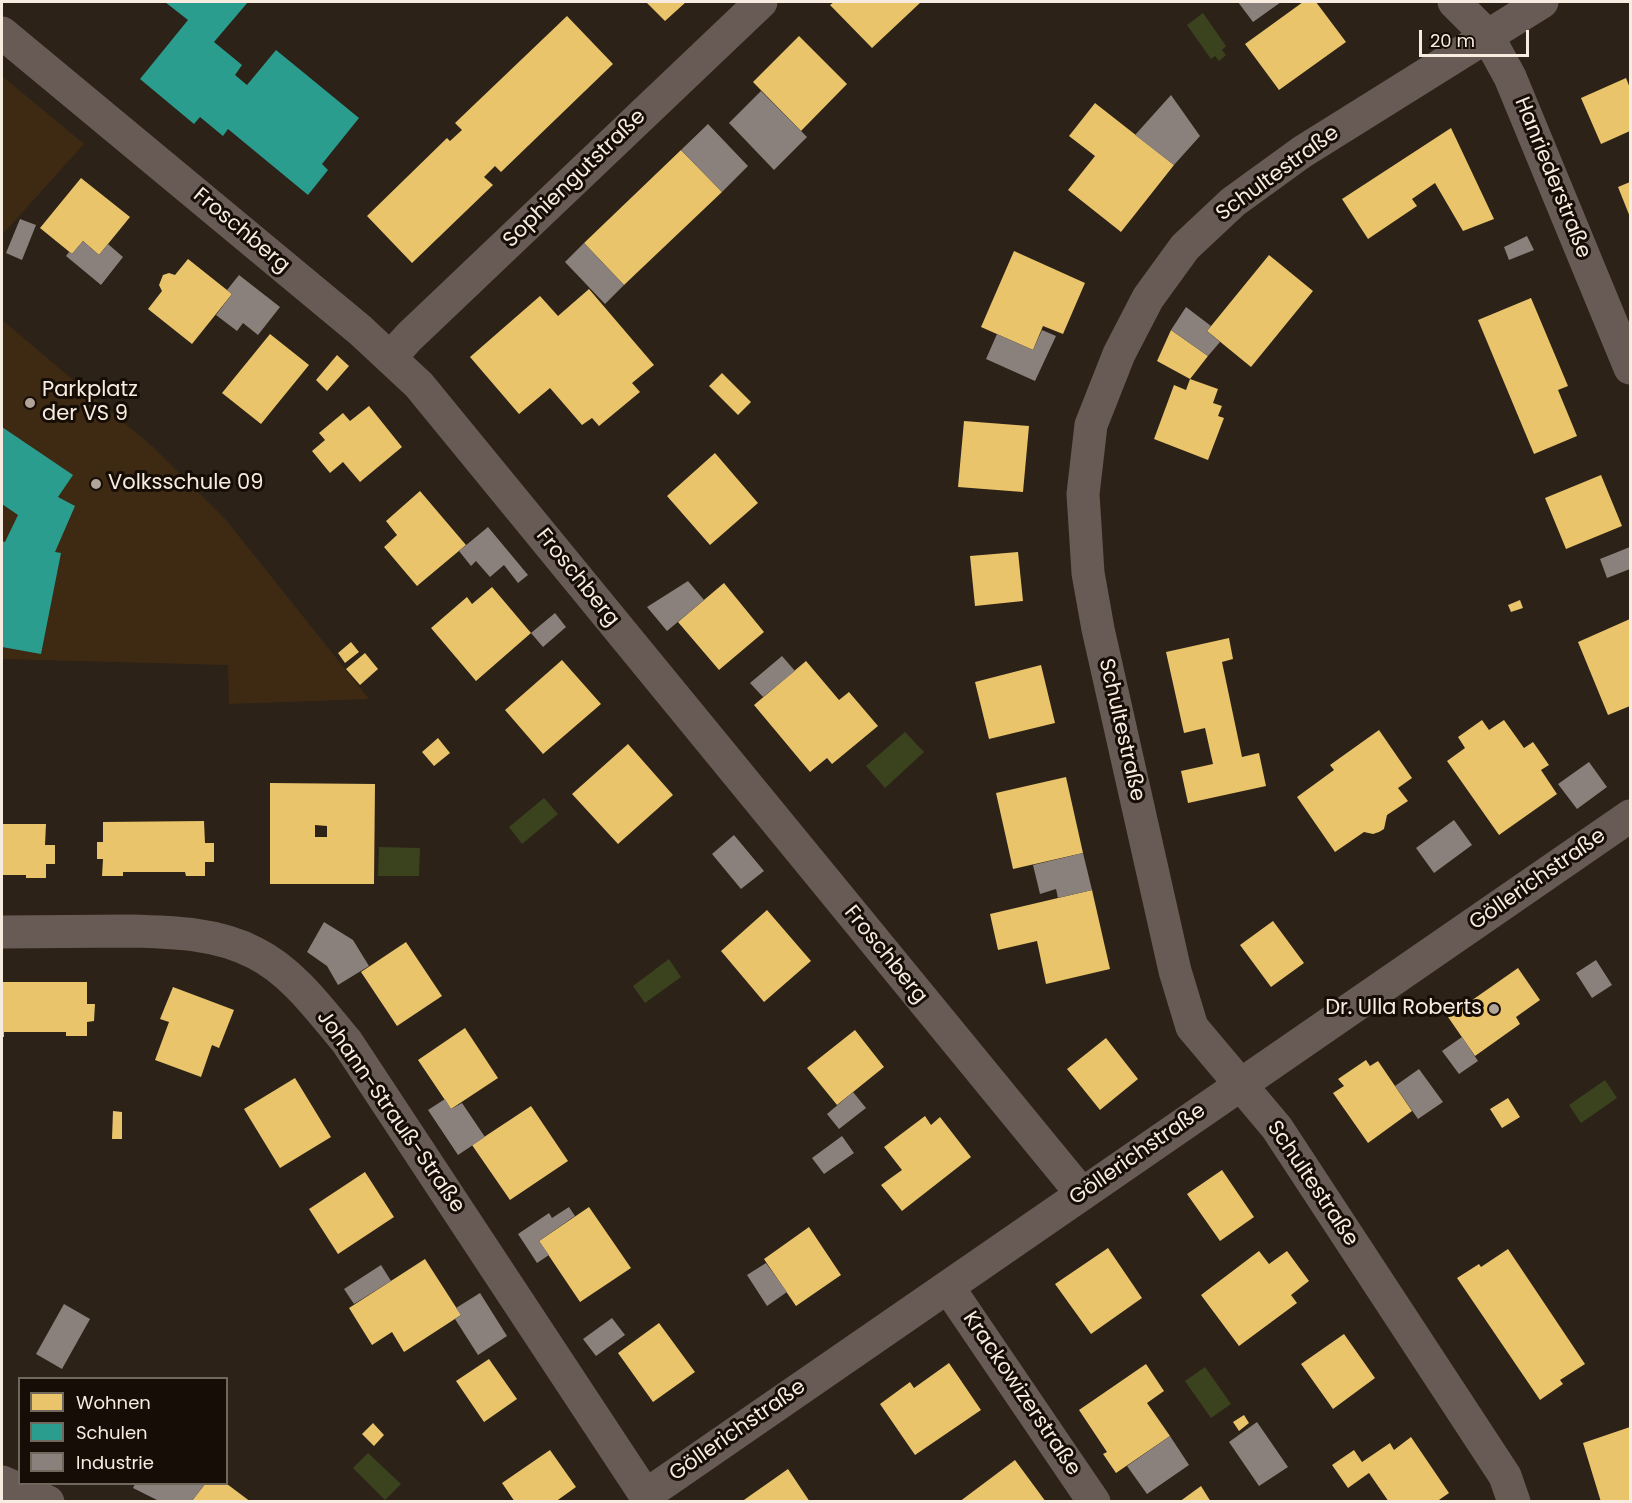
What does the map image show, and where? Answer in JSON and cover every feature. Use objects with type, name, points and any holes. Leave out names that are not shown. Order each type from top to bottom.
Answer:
[{"type":"street","name":"Sophiengutstraße","points":[[390,358],[409,337],[761,2]]},
{"type":"street","name":"Hanriederstraße","points":[[1454,2],[1487,35],[1510,77],[1630,368]]},
{"type":"street","name":"Schultestraße","points":[[1514,1502],[1505,1476],[1277,1128],[1192,1027],[1175,971],[1098,629],[1088,573],[1083,494],[1091,426],[1119,354],[1148,298],[1185,248],[1233,202],[1302,152],[1542,2]]},
{"type":"street","name":"Froschberg","points":[[2,33],[344,316],[419,385],[1082,1194]]},
{"type":"street","name":"Göllerichstraße","points":[[648,1498],[948,1287],[1630,816]]},
{"type":"street","name":"Johann-Strauß-Straße","points":[[2,933],[164,932],[217,938],[256,953],[286,974],[347,1042],[648,1498]]},
{"type":"street","name":"Krackowizerstraße","points":[[948,1287],[1094,1502]]},
{"type":"street","points":[[2,1482],[48,1502]]},
{"type":"shaded area","points":[[1203,13],[1226,46],[1222,50],[1226,55],[1219,61],[1215,56],[1211,59],[1187,25]]},
{"type":"shaded area","points":[[2,76],[84,144],[2,235]]},
{"type":"shaded area","name":"Volksschule 09","points":[[2,320],[153,447],[226,520],[369,699],[229,704],[228,665],[2,659]]},
{"type":"shaded area","points":[[905,732],[924,752],[885,788],[866,766]]},
{"type":"shaded area","points":[[544,798],[558,814],[522,844],[509,827]]},
{"type":"shaded area","points":[[379,847],[420,848],[419,876],[378,876]]},
{"type":"shaded area","points":[[669,959],[681,977],[645,1003],[633,986]]},
{"type":"shaded area","points":[[1605,1080],[1617,1098],[1581,1123],[1569,1105]]},
{"type":"shaded area","points":[[1205,1367],[1231,1404],[1211,1418],[1185,1381]]},
{"type":"shaded area","points":[[368,1453],[401,1484],[385,1500],[353,1468]]},
{"type":"building: Wohnen","points":[[646,2],[686,2],[665,21]]},
{"type":"building: Wohnen","points":[[834,2],[921,2],[872,48],[830,5]]},
{"type":"building: Wohnen","points":[[1303,2],[1316,2],[1346,42],[1279,90],[1245,44]]},
{"type":"building: Wohnen","points":[[567,16],[613,64],[501,172],[495,166],[484,177],[493,185],[412,263],[367,216],[447,138],[450,141],[462,130],[455,123]]},
{"type":"building: Wohnen","points":[[799,36],[847,84],[801,131],[753,82]]},
{"type":"building: Wohnen","points":[[1626,78],[1630,88],[1630,131],[1601,144],[1581,98]]},
{"type":"building: Wohnen","points":[[1095,103],[1174,165],[1121,232],[1068,190],[1095,156],[1069,136]]},
{"type":"building: Wohnen","points":[[1451,128],[1494,219],[1463,231],[1435,183],[1412,199],[1417,206],[1368,239],[1342,199]]},
{"type":"building: Wohnen","points":[[681,150],[722,192],[624,285],[584,243]]},
{"type":"building: Wohnen","points":[[81,178],[130,217],[99,255],[83,241],[72,254],[40,228]]},
{"type":"building: Wohnen","points":[[1630,182],[1630,217],[1618,187]]},
{"type":"building: Wohnen","points":[[1014,251],[1085,283],[1063,334],[1043,326],[1033,350],[981,327]]},
{"type":"building: Wohnen","points":[[1269,255],[1313,291],[1251,367],[1207,331]]},
{"type":"building: Wohnen","points":[[188,259],[232,294],[192,344],[148,309],[162,291],[159,285],[163,275],[169,273],[175,275]]},
{"type":"building: Wohnen","points":[[589,289],[654,365],[632,383],[640,392],[599,426],[592,418],[582,425],[550,388],[519,414],[470,357],[540,296],[558,316]]},
{"type":"building: Wohnen","points":[[1531,298],[1568,386],[1558,390],[1577,436],[1534,454],[1478,320]]},
{"type":"building: Wohnen","points":[[1171,330],[1208,356],[1190,379],[1157,361]]},
{"type":"building: Wohnen","points":[[270,334],[309,365],[261,424],[222,393]]},
{"type":"building: Wohnen","points":[[337,355],[349,366],[327,391],[316,380]]},
{"type":"building: Wohnen","points":[[722,373],[751,402],[738,415],[709,386]]},
{"type":"building: Wohnen","points":[[1190,379],[1218,389],[1213,403],[1222,406],[1218,416],[1224,418],[1208,460],[1154,439],[1174,385],[1186,390]]},
{"type":"building: Wohnen","points":[[369,406],[402,447],[360,482],[343,462],[330,473],[312,451],[325,440],[319,433],[343,413],[350,421]]},
{"type":"building: Wohnen","points":[[964,421],[1029,426],[1023,492],[958,487]]},
{"type":"building: Wohnen","points":[[715,453],[758,503],[710,545],[667,496]]},
{"type":"building: Wohnen","points":[[1601,475],[1622,526],[1566,549],[1545,498]]},
{"type":"building: Wohnen","points":[[420,491],[466,545],[417,586],[384,547],[397,535],[386,521]]},
{"type":"building: Wohnen","points":[[1018,552],[1023,601],[975,606],[970,556]]},
{"type":"building: Wohnen","points":[[724,583],[764,632],[719,670],[678,622]]},
{"type":"building: Wohnen","points":[[492,587],[531,633],[476,681],[431,628],[467,597],[472,604]]},
{"type":"building: Wohnen","points":[[1520,600],[1523,608],[1511,612],[1508,605]]},
{"type":"building: Wohnen","points":[[1630,619],[1630,706],[1608,715],[1578,642]]},
{"type":"building: Wohnen","points":[[1229,638],[1233,659],[1222,662],[1242,757],[1259,753],[1266,786],[1188,803],[1181,771],[1213,764],[1205,728],[1184,733],[1166,652]]},
{"type":"building: Wohnen","points":[[351,642],[359,652],[345,663],[338,653]]},
{"type":"building: Wohnen","points":[[365,653],[378,669],[360,685],[346,669]]},
{"type":"building: Wohnen","points":[[562,660],[601,704],[543,754],[505,710]]},
{"type":"building: Wohnen","points":[[806,661],[839,700],[849,692],[878,726],[832,764],[827,758],[810,772],[754,705]]},
{"type":"building: Wohnen","points":[[1041,665],[1055,723],[989,739],[975,682]]},
{"type":"building: Wohnen","points":[[1482,720],[1489,730],[1504,720],[1524,748],[1533,742],[1549,765],[1541,770],[1557,794],[1499,835],[1447,761],[1465,748],[1458,737]]},
{"type":"building: Wohnen","points":[[1379,730],[1412,778],[1398,788],[1408,801],[1387,815],[1384,829],[1373,834],[1364,832],[1335,852],[1297,797],[1334,770],[1330,765]]},
{"type":"building: Wohnen","points":[[438,738],[450,753],[434,766],[422,752]]},
{"type":"building: Wohnen","points":[[628,744],[673,795],[618,844],[572,794]]},
{"type":"building: Wohnen","points":[[1066,777],[1083,853],[1013,869],[996,793]]},
{"type":"building: Wohnen","points":[[270,783],[375,784],[374,884],[270,884]],"holes":[[[315,825],[327,826],[327,837],[315,837]]]},
{"type":"building: Wohnen","points":[[204,821],[205,843],[214,843],[214,862],[205,862],[205,876],[186,876],[185,872],[123,872],[123,876],[102,876],[103,859],[97,859],[97,842],[103,842],[103,822]]},
{"type":"building: Wohnen","points":[[2,824],[46,824],[45,845],[55,845],[55,864],[46,864],[46,878],[2,875]]},
{"type":"building: Wohnen","points":[[1092,890],[1110,969],[1046,984],[1037,941],[998,950],[990,914]]},
{"type":"building: Wohnen","points":[[767,910],[811,961],[764,1002],[721,951]]},
{"type":"building: Wohnen","points":[[1273,921],[1304,963],[1271,987],[1240,945]]},
{"type":"building: Wohnen","points":[[406,942],[442,996],[397,1026],[361,972]]},
{"type":"building: Wohnen","name":"Dr. Ulla Roberts","points":[[1518,968],[1540,1000],[1516,1017],[1520,1024],[1475,1056],[1448,1017]]},
{"type":"building: Wohnen","points":[[2,982],[87,982],[87,1004],[95,1004],[94,1021],[87,1022],[87,1036],[66,1036],[66,1032],[4,1032],[4,1037],[2,1037]]},
{"type":"building: Wohnen","points":[[173,987],[234,1010],[219,1048],[212,1045],[201,1077],[155,1060],[169,1022],[160,1019]]},
{"type":"building: Wohnen","points":[[465,1028],[498,1078],[451,1109],[418,1060]]},
{"type":"building: Wohnen","points":[[855,1030],[884,1067],[837,1105],[807,1068]]},
{"type":"building: Wohnen","points":[[1106,1038],[1138,1079],[1100,1110],[1067,1069]]},
{"type":"building: Wohnen","points":[[1366,1060],[1370,1066],[1378,1061],[1412,1111],[1368,1143],[1333,1093],[1344,1086],[1338,1079]]},
{"type":"building: Wohnen","points":[[295,1078],[331,1137],[280,1168],[244,1109]]},
{"type":"building: Wohnen","points":[[1508,1098],[1520,1117],[1502,1128],[1490,1109]]},
{"type":"building: Wohnen","points":[[531,1106],[568,1161],[510,1200],[472,1145]]},
{"type":"building: Wohnen","points":[[113,1111],[122,1112],[122,1139],[112,1139]]},
{"type":"building: Wohnen","points":[[925,1116],[931,1125],[940,1117],[971,1157],[902,1211],[881,1185],[902,1170],[884,1147]]},
{"type":"building: Wohnen","points":[[1222,1170],[1254,1217],[1220,1241],[1187,1194]]},
{"type":"building: Wohnen","points":[[365,1172],[394,1217],[338,1254],[309,1209]]},
{"type":"building: Wohnen","points":[[589,1207],[631,1268],[580,1302],[539,1241]]},
{"type":"building: Wohnen","points":[[809,1227],[841,1275],[796,1306],[764,1259]]},
{"type":"building: Wohnen","points":[[1108,1248],[1142,1298],[1091,1334],[1055,1284]]},
{"type":"building: Wohnen","points":[[1508,1249],[1585,1364],[1560,1380],[1563,1384],[1540,1400],[1457,1278],[1479,1264],[1481,1267]]},
{"type":"building: Wohnen","points":[[1259,1251],[1269,1264],[1287,1251],[1309,1281],[1291,1295],[1297,1303],[1239,1346],[1201,1295]]},
{"type":"building: Wohnen","points":[[425,1259],[461,1315],[404,1352],[392,1332],[372,1345],[349,1308]]},
{"type":"building: Wohnen","points":[[659,1323],[695,1372],[653,1402],[618,1353]]},
{"type":"building: Wohnen","points":[[1344,1334],[1375,1378],[1333,1409],[1301,1364]]},
{"type":"building: Wohnen","points":[[489,1359],[517,1399],[484,1422],[456,1381]]},
{"type":"building: Wohnen","points":[[949,1363],[981,1410],[915,1455],[880,1404],[910,1382],[914,1388]]},
{"type":"building: Wohnen","points":[[1146,1364],[1164,1391],[1147,1403],[1170,1436],[1116,1473],[1103,1454],[1107,1452],[1079,1410]]},
{"type":"building: Wohnen","points":[[1244,1415],[1249,1423],[1239,1431],[1233,1422]]},
{"type":"building: Wohnen","points":[[373,1423],[384,1435],[374,1446],[362,1434]]},
{"type":"building: Wohnen","points":[[1630,1427],[1630,1502],[1601,1502],[1583,1443]]},
{"type":"building: Wohnen","points":[[1411,1437],[1449,1493],[1436,1502],[1389,1502],[1369,1473],[1348,1488],[1332,1465],[1354,1450],[1362,1462],[1390,1443],[1394,1450]]},
{"type":"building: Wohnen","points":[[550,1450],[576,1487],[555,1502],[515,1502],[502,1483]]},
{"type":"building: Wohnen","points":[[1015,1460],[1046,1502],[959,1502]]},
{"type":"building: Wohnen","points":[[788,1469],[810,1502],[741,1502]]},
{"type":"building: Wohnen","points":[[204,1485],[228,1485],[251,1502],[191,1502]]},
{"type":"building: Wohnen","points":[[1201,1486],[1211,1502],[1179,1502]]},
{"type":"building: Schulen","points":[[165,2],[248,2],[214,42],[242,65],[235,75],[247,85],[276,50],[359,118],[322,164],[328,170],[308,195],[228,129],[223,136],[200,117],[194,124],[140,79],[188,20]]},
{"type":"building: Schulen","points":[[2,427],[73,475],[58,497],[75,506],[55,552],[61,553],[41,654],[2,647],[2,541],[5,542],[18,515],[2,504]]},
{"type":"building: Industrie","points":[[1238,2],[1281,2],[1253,22]]},
{"type":"building: Industrie","points":[[761,91],[807,137],[774,170],[729,123]]},
{"type":"building: Industrie","points":[[1171,95],[1200,136],[1174,165],[1135,135]]},
{"type":"building: Industrie","points":[[708,124],[748,166],[722,192],[681,150]]},
{"type":"building: Industrie","points":[[20,219],[36,225],[22,260],[6,253]]},
{"type":"building: Industrie","points":[[1527,236],[1534,250],[1509,260],[1504,247]]},
{"type":"building: Industrie","points":[[83,241],[99,255],[108,244],[123,257],[101,285],[66,256],[69,252],[72,254]]},
{"type":"building: Industrie","points":[[584,243],[624,285],[605,304],[565,262]]},
{"type":"building: Industrie","points":[[239,275],[280,307],[258,335],[243,323],[237,331],[216,315],[232,294],[227,290]]},
{"type":"building: Industrie","points":[[1186,307],[1211,326],[1207,331],[1220,342],[1208,356],[1171,330]]},
{"type":"building: Industrie","points":[[1042,330],[1056,336],[1035,381],[986,359],[997,334],[1033,350]]},
{"type":"building: Industrie","points":[[488,527],[528,575],[518,583],[504,565],[490,577],[476,561],[471,566],[459,551]]},
{"type":"building: Industrie","points":[[1630,547],[1630,569],[1607,578],[1600,559]]},
{"type":"building: Industrie","points":[[688,581],[704,600],[667,631],[647,607]]},
{"type":"building: Industrie","points":[[555,613],[566,627],[543,647],[531,633]]},
{"type":"building: Industrie","points":[[782,656],[795,671],[763,697],[750,683]]},
{"type":"building: Industrie","points":[[1589,762],[1607,787],[1577,809],[1558,784]]},
{"type":"building: Industrie","points":[[1454,820],[1472,845],[1434,873],[1416,848]]},
{"type":"building: Industrie","points":[[734,835],[764,871],[741,889],[712,854]]},
{"type":"building: Industrie","points":[[1083,853],[1092,890],[1058,898],[1056,889],[1040,894],[1033,865]]},
{"type":"building: Industrie","points":[[324,922],[353,940],[369,966],[338,985],[327,966],[307,952]]},
{"type":"building: Industrie","points":[[1596,960],[1612,985],[1592,998],[1576,973]]},
{"type":"building: Industrie","points":[[1462,1037],[1478,1061],[1459,1074],[1442,1051]]},
{"type":"building: Industrie","points":[[1419,1069],[1443,1102],[1418,1119],[1395,1086]]},
{"type":"building: Industrie","points":[[853,1092],[866,1108],[839,1129],[827,1114]]},
{"type":"building: Industrie","points":[[445,1099],[451,1109],[462,1103],[485,1137],[458,1155],[428,1110]]},
{"type":"building: Industrie","points":[[842,1136],[854,1153],[824,1174],[812,1158]]},
{"type":"building: Industrie","points":[[569,1207],[575,1216],[539,1241],[549,1255],[537,1263],[518,1234],[549,1213],[552,1218]]},
{"type":"building: Industrie","points":[[766,1263],[787,1292],[767,1306],[747,1275]]},
{"type":"building: Industrie","points":[[381,1265],[391,1281],[354,1304],[344,1289]]},
{"type":"building: Industrie","points":[[480,1293],[507,1336],[478,1355],[455,1319],[461,1315],[456,1308]]},
{"type":"building: Industrie","points":[[64,1304],[90,1319],[62,1369],[36,1354]]},
{"type":"building: Industrie","points":[[612,1318],[625,1335],[596,1356],[583,1339]]},
{"type":"building: Industrie","points":[[1257,1422],[1288,1467],[1259,1486],[1229,1442]]},
{"type":"building: Industrie","points":[[1170,1436],[1189,1465],[1147,1494],[1127,1466]]},
{"type":"building: Industrie","points":[[134,1485],[204,1485],[191,1502],[161,1502],[133,1488]]},
{"type":"place","name":"Parkplatz der VS 9","points":[[30,403]]},
{"type":"place","name":"Volksschule 09","points":[[96,484]]},
{"type":"place","name":"Dr. Ulla Roberts","points":[[1494,1009]]}]
